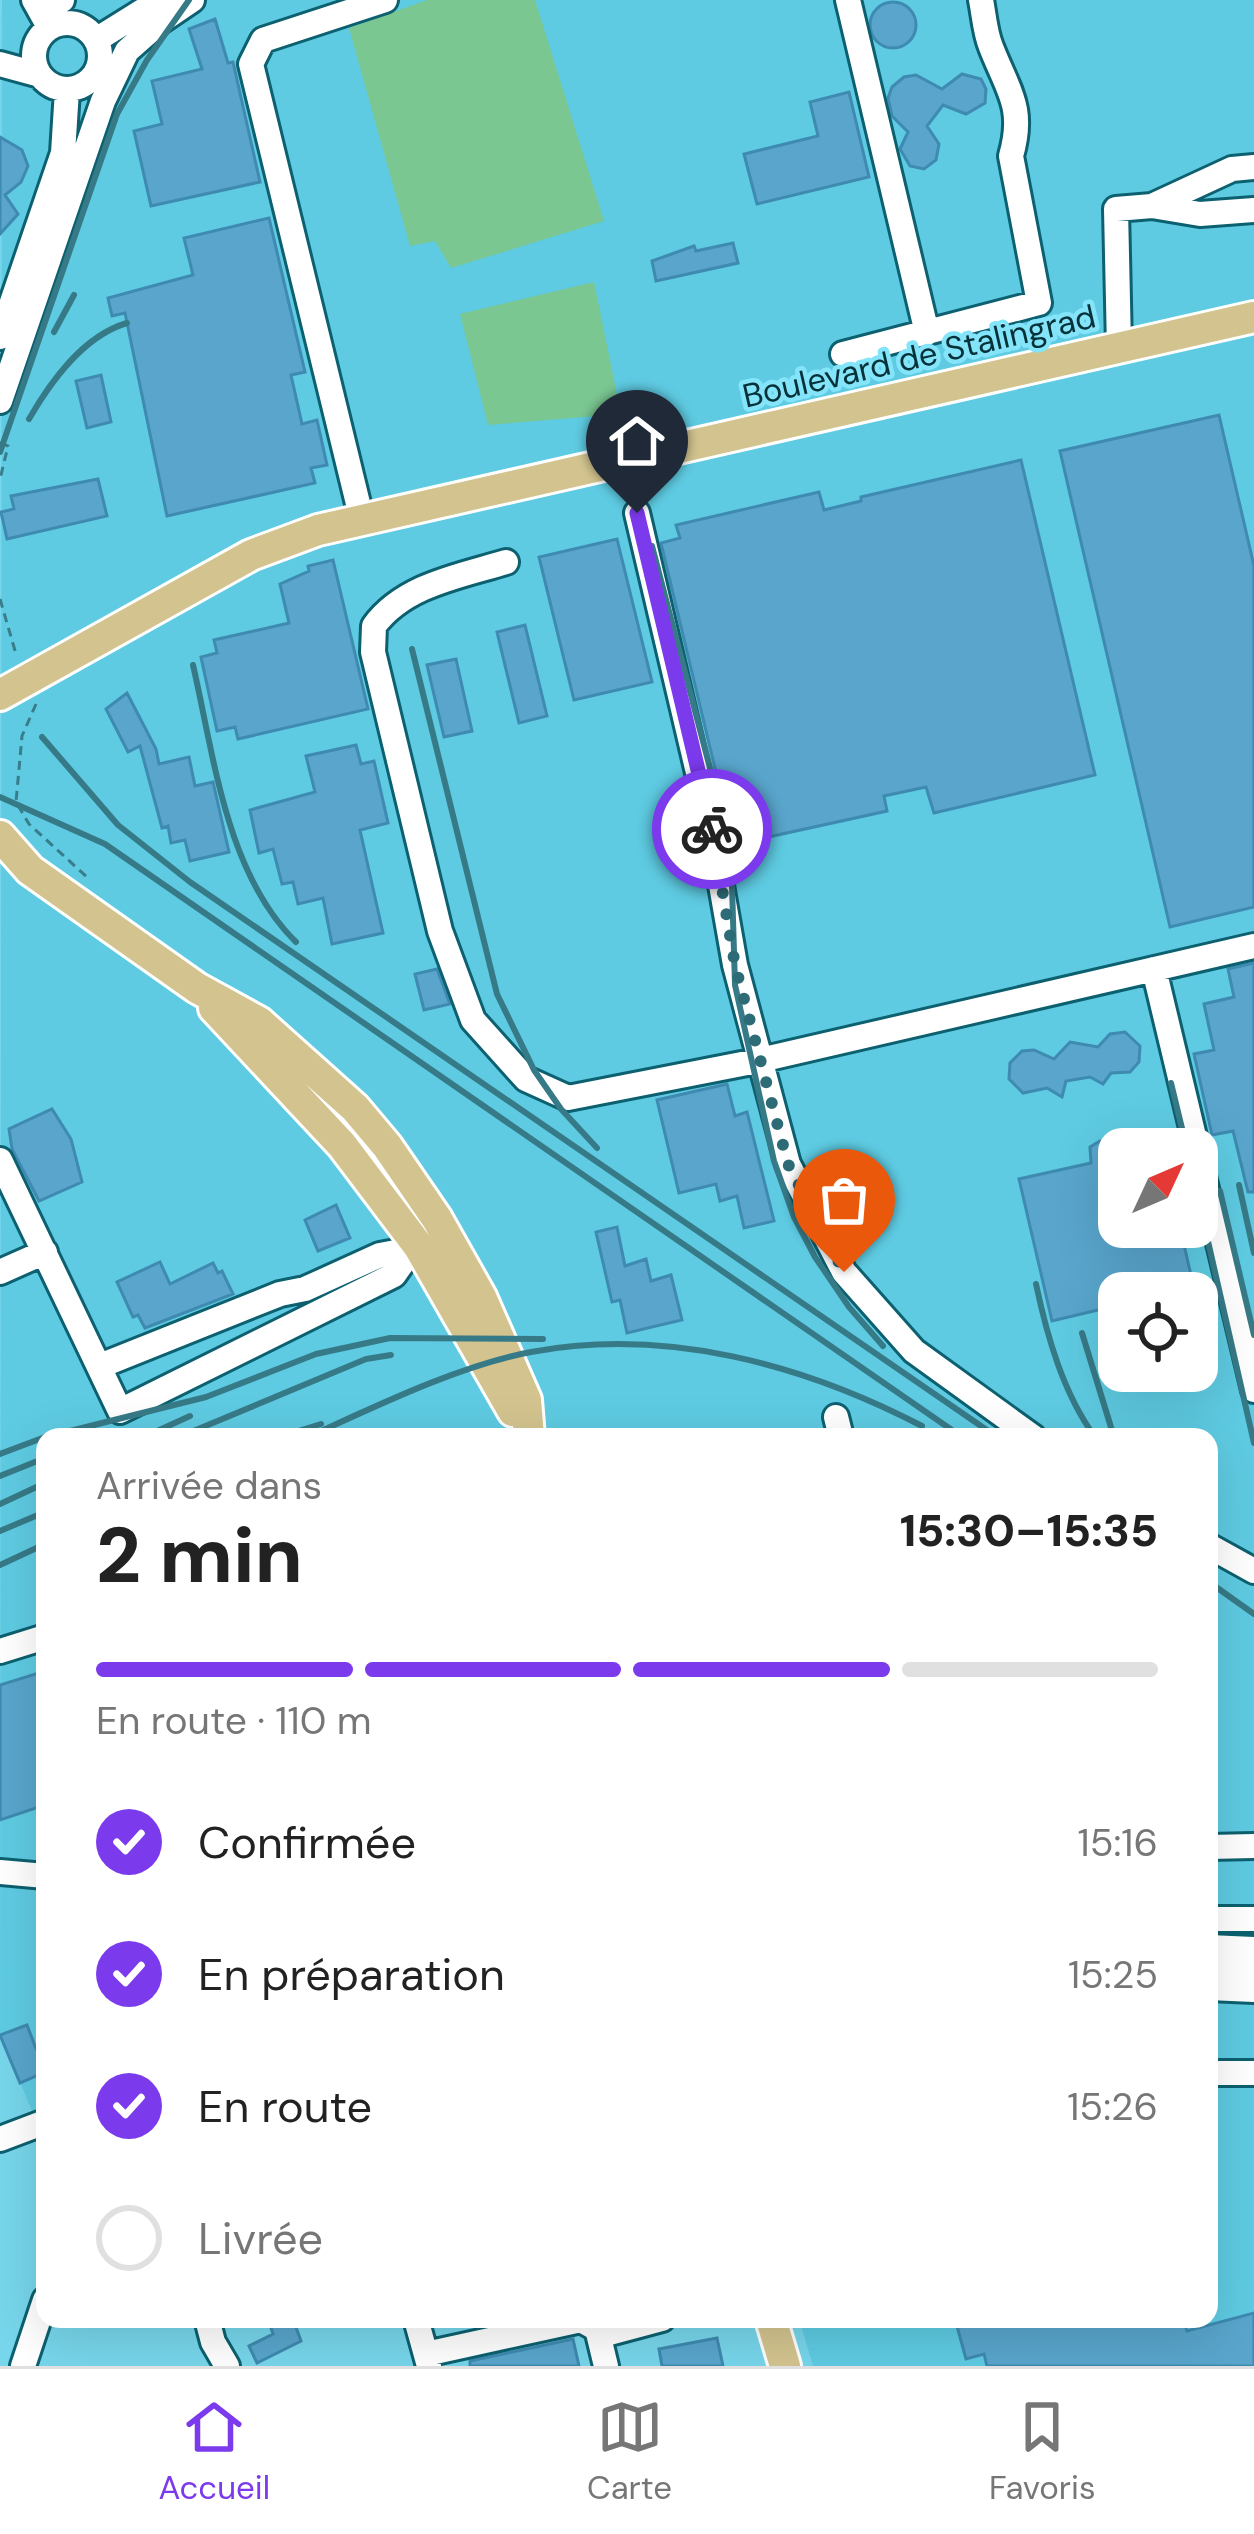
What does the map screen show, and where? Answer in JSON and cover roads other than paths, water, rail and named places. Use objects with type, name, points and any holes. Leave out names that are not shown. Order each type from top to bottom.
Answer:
[{"type":"main road","name":"Boulevard de Stalingrad","points":[[0,695],[251,555],[318,530],[1254,316]]},
{"type":"main road","points":[[0,710],[19,676],[176,598]]},
{"type":"main road","points":[[0,836],[29,870],[196,988],[259,1022],[355,1108],[387,1146],[424,1244],[525,1428]]},
{"type":"main road","points":[[773,2328],[784,2366]]},
{"type":"street","points":[[96,40],[160,0]]},
{"type":"street","points":[[0,400],[111,85],[134,42],[193,0]]},
{"type":"street","points":[[362,520],[251,64],[263,40],[385,0]]},
{"type":"street","points":[[848,0],[928,333]]},
{"type":"street","points":[[843,354],[1034,307],[1040,294],[1011,156],[1018,133],[1017,105],[989,44],[981,0]]},
{"type":"street","points":[[0,64],[40,75],[56,88],[67,90],[88,82],[100,62],[96,40],[81,25],[45,16]]},
{"type":"street","points":[[0,55],[45,16]]},
{"type":"street","points":[[40,75],[33,58],[45,16]]},
{"type":"street","points":[[0,337],[63,153],[67,90]]},
{"type":"street","points":[[1152,206],[1232,169],[1254,166]]},
{"type":"street","points":[[1119,347],[1116,209],[1152,206],[1199,214],[1254,210]]},
{"type":"street","points":[[637,513],[711,828],[735,965],[788,1164],[844,1272],[914,1352],[1020,1428]]},
{"type":"street","points":[[506,562],[434,584],[398,601],[374,626],[373,652],[440,931],[473,1020],[526,1079],[568,1098],[762,1059],[1254,946]]},
{"type":"street","points":[[1154,969],[1192,1128]]},
{"type":"street","points":[[0,1160],[120,1411],[394,1275],[424,1244]]},
{"type":"street","points":[[1218,1238],[1254,1390]]},
{"type":"street","points":[[100,1366],[280,1294],[305,1289],[380,1255],[424,1244]]},
{"type":"street","points":[[0,1272],[45,1252]]},
{"type":"street","points":[[1218,1551],[1254,1571]]},
{"type":"street","points":[[0,1651],[36,1640]]},
{"type":"street","points":[[1218,1847],[1254,1846]]},
{"type":"street","points":[[0,1872],[36,1875]]},
{"type":"street","points":[[1218,1919],[1254,1919]]},
{"type":"street","points":[[1218,1947],[1254,1949]]},
{"type":"street","points":[[1218,1965],[1254,1967]]},
{"type":"street","points":[[1218,1988],[1254,1990]]},
{"type":"street","points":[[1218,2073],[1254,2074]]},
{"type":"street","points":[[0,2139],[36,2125]]},
{"type":"street","points":[[23,2366],[36,2327]]},
{"type":"street","points":[[209,2328],[227,2366]]},
{"type":"street","points":[[419,2328],[428,2360],[550,2328]]},
{"type":"street","points":[[597,2329],[606,2334],[628,2328]]},
{"type":"street","points":[[597,2329],[605,2366]]},
{"type":"railway","points":[[0,452],[117,114],[189,0]]},
{"type":"railway","points":[[54,332],[74,295]]},
{"type":"railway","points":[[29,419],[82,349],[127,323]]},
{"type":"railway","points":[[652,546],[729,841]]},
{"type":"railway","points":[[412,649],[497,994],[534,1070],[597,1148]]},
{"type":"railway","points":[[193,665],[216,774],[238,848],[272,914],[296,942]]},
{"type":"railway","points":[[42,737],[118,825],[190,882],[984,1428]]},
{"type":"railway","points":[[0,797],[105,844],[949,1428]]},
{"type":"railway","points":[[723,827],[732,886],[735,985],[774,1161],[794,1217],[815,1257],[883,1346]]},
{"type":"railway","points":[[1171,1083],[1182,1128]]},
{"type":"railway","points":[[1239,1185],[1254,1253]]},
{"type":"railway","points":[[1220,1191],[1254,1335]]},
{"type":"railway","points":[[1210,1248],[1254,1443]]},
{"type":"railway","points":[[1036,1284],[1058,1364],[1090,1428]]},
{"type":"railway","points":[[1082,1333],[1111,1428]]},
{"type":"railway","points":[[82,1428],[206,1397],[316,1354],[390,1338],[543,1339]]},
{"type":"railway","points":[[328,1428],[418,1388],[504,1358],[582,1345],[632,1344],[732,1356],[782,1369],[922,1426]]},
{"type":"railway","points":[[201,1428],[366,1359],[391,1355]]},
{"type":"railway","points":[[164,1428],[190,1416]]},
{"type":"railway","points":[[308,1428],[321,1424]]},
{"type":"railway","points":[[0,1454],[36,1440]]},
{"type":"railway","points":[[0,1476],[36,1462]]},
{"type":"railway","points":[[0,1504],[36,1487]]},
{"type":"railway","points":[[0,1531],[36,1516]]},
{"type":"railway","points":[[0,1565],[36,1548]]},
{"type":"railway","points":[[1218,1588],[1254,1614]]}]
